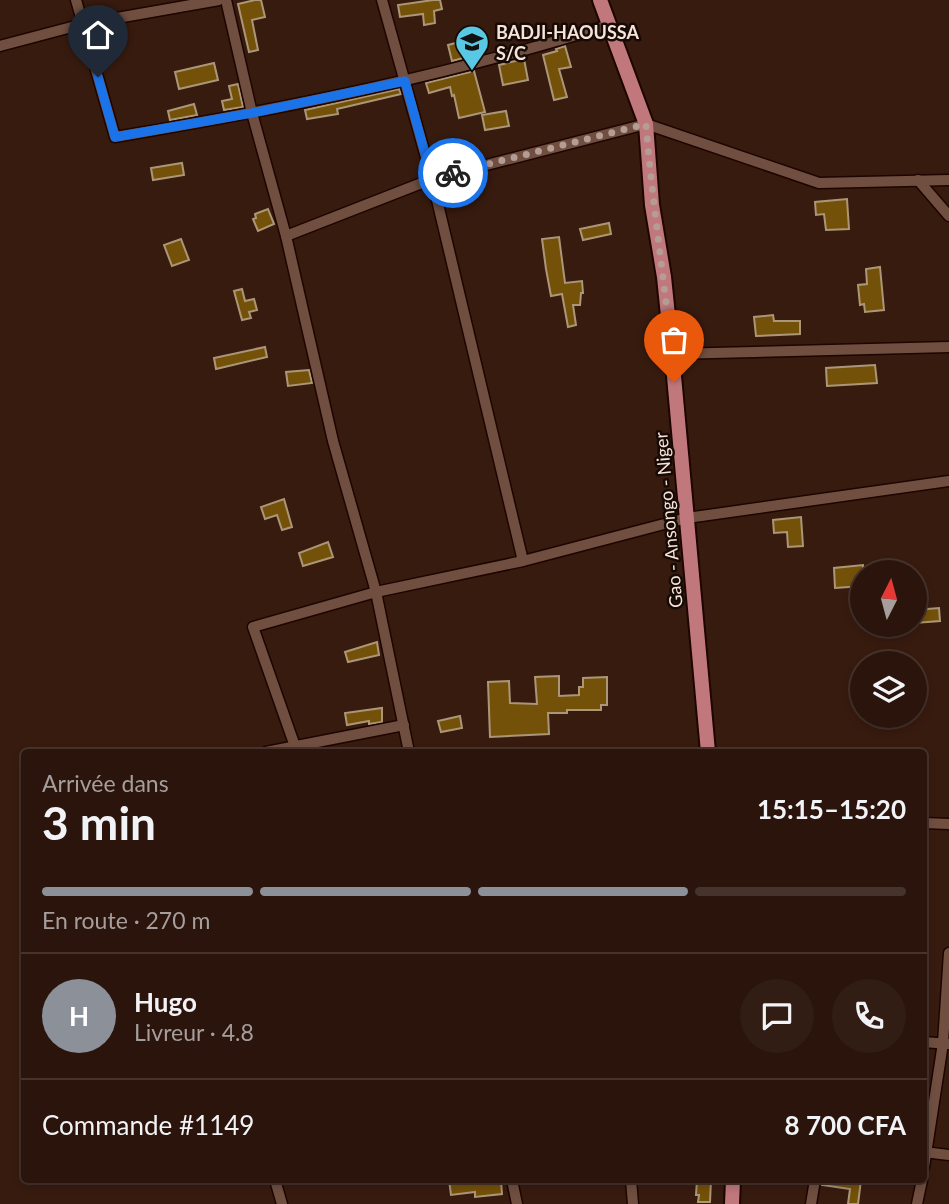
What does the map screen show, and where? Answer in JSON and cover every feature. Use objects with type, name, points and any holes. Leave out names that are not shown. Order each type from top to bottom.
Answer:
[{"type":"main road","name":"Gao - Ansongo - Niger","points":[[600,0],[646,124],[652,205],[664,277],[672,354],[708,749]]},
{"type":"main road","points":[[732,1204],[733,1183]]},
{"type":"street","points":[[76,0],[115,137],[252,113],[405,81],[517,54],[609,25]]},
{"type":"street","points":[[0,46],[83,24],[219,0]]},
{"type":"street","points":[[226,0],[252,113],[286,236],[333,441],[376,592],[408,749]]},
{"type":"street","points":[[382,0],[432,179],[523,561]]},
{"type":"street","points":[[286,236],[432,179],[646,124],[819,183],[949,180]]},
{"type":"street","points":[[918,180],[949,216]]},
{"type":"street","points":[[672,354],[949,347]]},
{"type":"street","points":[[404,725],[296,749],[253,627],[376,592],[523,561],[687,518],[949,481]]},
{"type":"street","points":[[927,823],[949,824]]},
{"type":"street","points":[[927,1143],[946,1044],[949,953]]},
{"type":"street","points":[[927,1042],[946,1044]]},
{"type":"street","points":[[927,1153],[949,1155]]},
{"type":"street","points":[[276,1183],[282,1204]]},
{"type":"street","points":[[513,1183],[517,1204]]},
{"type":"street","points":[[631,1183],[633,1204]]},
{"type":"street","points":[[810,1204],[814,1183]]},
{"type":"street","points":[[917,1204],[921,1183]]},
{"type":"building","points":[[261,0],[265,17],[252,20],[258,50],[249,52],[238,4]]},
{"type":"building","points":[[440,0],[442,9],[434,11],[435,23],[424,25],[423,14],[400,17],[398,5]]},
{"type":"building","points":[[463,41],[467,57],[452,61],[448,45]]},
{"type":"building","points":[[565,46],[571,67],[559,69],[567,97],[554,100],[543,55]]},
{"type":"building","points":[[524,59],[528,80],[503,85],[499,65]]},
{"type":"building","points":[[214,63],[218,80],[179,89],[175,72]]},
{"type":"building","points":[[474,71],[485,112],[459,118],[450,87],[429,93],[426,83]]},
{"type":"building","points":[[238,84],[243,107],[224,110],[222,101],[232,99],[229,86]]},
{"type":"building","points":[[399,89],[401,94],[337,109],[338,114],[307,119],[305,110]]},
{"type":"building","points":[[194,104],[197,115],[170,120],[168,111]]},
{"type":"building","points":[[506,111],[509,126],[485,130],[482,115]]},
{"type":"building","points":[[182,163],[184,175],[153,180],[151,168]]},
{"type":"building","points":[[847,199],[849,229],[826,230],[824,214],[816,215],[815,202]]},
{"type":"building","points":[[268,209],[274,224],[258,231],[253,219],[256,218],[255,214]]},
{"type":"building","points":[[609,223],[611,234],[583,240],[580,229]]},
{"type":"building","points":[[559,237],[565,283],[582,281],[580,305],[573,305],[576,325],[568,327],[562,294],[551,296],[542,239]]},
{"type":"building","points":[[181,239],[189,260],[172,266],[164,245]]},
{"type":"building","points":[[880,267],[884,310],[865,312],[864,304],[860,305],[858,285],[867,284],[866,269]]},
{"type":"building","points":[[242,289],[245,301],[254,299],[257,310],[249,312],[251,318],[242,320],[234,291]]},
{"type":"building","points":[[773,315],[774,321],[800,321],[800,334],[756,336],[754,317]]},
{"type":"building","points":[[265,347],[267,357],[216,369],[214,358]]},
{"type":"building","points":[[875,365],[877,383],[827,386],[826,368]]},
{"type":"building","points":[[309,370],[312,383],[288,386],[286,372]]},
{"type":"building","points":[[284,499],[292,527],[282,530],[277,515],[265,519],[261,507]]},
{"type":"building","points":[[801,517],[803,546],[788,547],[787,532],[774,533],[773,520]]},
{"type":"building","points":[[328,542],[333,557],[303,566],[299,553]]},
{"type":"building","points":[[850,566],[850,587],[835,588],[834,568]]},
{"type":"building","points":[[939,608],[940,621],[928,622],[928,609]]},
{"type":"building","points":[[377,642],[379,655],[348,662],[345,652]]},
{"type":"building","points":[[559,676],[559,696],[579,695],[583,678],[607,677],[607,705],[601,705],[601,710],[548,713],[549,734],[490,737],[488,682],[509,681],[510,703],[537,704],[535,677]]},
{"type":"building","points":[[382,708],[382,722],[369,724],[369,721],[347,725],[345,713]]},
{"type":"building","points":[[460,716],[462,728],[441,732],[438,721]]},
{"type":"building","points":[[449,1183],[501,1183],[502,1194],[475,1197],[475,1192],[451,1195]]},
{"type":"building","points":[[697,1183],[711,1183],[710,1202],[698,1202],[699,1195],[696,1195]]},
{"type":"building","points":[[861,1183],[858,1204],[848,1204],[850,1189],[822,1185]]},
{"type":"way so far","points":[[453,173],[646,124],[652,205],[664,277],[674,382]]},
{"type":"place","name":"BADJI-HAOUSSA S/C","points":[[472,72]]},
{"type":"route","points":[[98,77],[115,137],[252,113],[405,81],[432,179],[453,173]]}]
